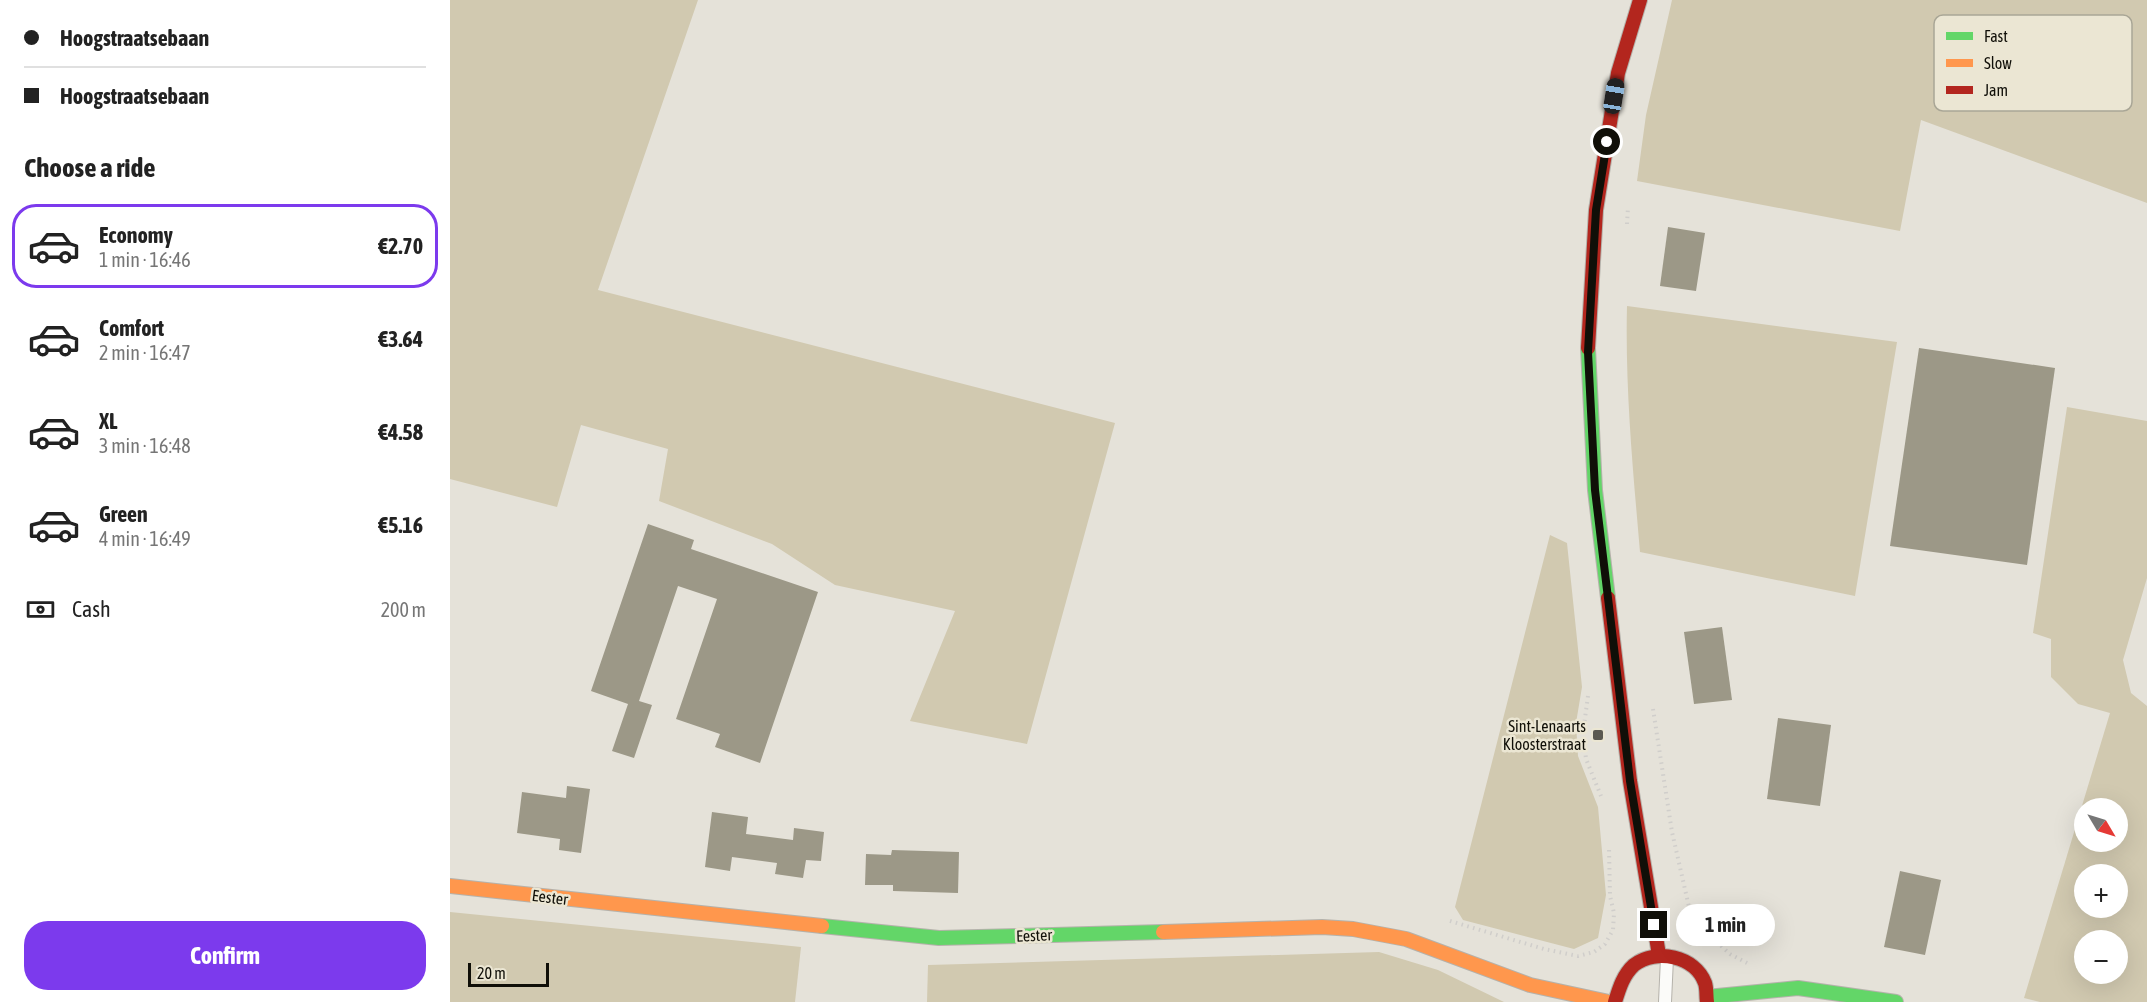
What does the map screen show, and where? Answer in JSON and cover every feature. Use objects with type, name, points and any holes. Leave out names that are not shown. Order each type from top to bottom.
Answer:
[{"type":"main road","points":[[1640,0],[1618,73],[1596,210],[1588,352],[1596,501],[1630,781],[1663,955]]},
{"type":"main road","name":"Eester","points":[[450,886],[939,938],[1322,927],[1353,929],[1406,939],[1530,985],[1609,1002]]},
{"type":"main road","points":[[1615,1002],[1617,989],[1623,976],[1632,965],[1645,958],[1663,955],[1686,962],[1697,971],[1704,984],[1707,1000],[1798,988],[1896,1002]]},
{"type":"lane","points":[[1663,955],[1665,1002]]},
{"type":"path","points":[[1627,225],[1629,203]]},
{"type":"path","points":[[1653,705],[1672,832],[1689,907],[1708,933],[1730,954],[1747,962]]},
{"type":"path","points":[[1448,921],[1534,947],[1578,956],[1594,952],[1605,944],[1613,930],[1614,913]]},
{"type":"shaded area","points":[[450,0],[698,0],[598,290],[1115,423],[1027,744],[910,721],[955,611],[835,585],[772,544],[659,501],[668,449],[581,425],[557,507],[450,479]]},
{"type":"shaded area","points":[[1672,0],[2147,0],[2147,203],[1921,120],[1900,231],[1637,181],[1646,115]]},
{"type":"shaded area","points":[[1627,306],[1897,342],[1855,596],[1640,552],[1628,398]]},
{"type":"shaded area","points":[[2067,407],[2147,421],[2147,578],[2123,660],[2131,693],[2147,706],[2147,1002],[2040,1002],[2024,998],[2074,832],[2074,852],[2128,852],[2128,798],[2084,798],[2110,713],[2078,704],[2051,677],[2051,639],[2033,633]]},
{"type":"shaded area","points":[[1550,535],[1567,543],[1582,687],[1576,723],[1578,756],[1598,807],[1606,895],[1598,938],[1574,949],[1463,920],[1455,907]]},
{"type":"shaded area","points":[[450,912],[801,947],[795,1002],[450,1002]]},
{"type":"shaded area","points":[[1379,952],[1438,970],[1504,1002],[927,1002],[928,965]]},
{"type":"building","points":[[1668,227],[1705,233],[1696,291],[1660,286]]},
{"type":"building","points":[[1919,348],[2055,368],[2027,565],[1890,546]]},
{"type":"building","points":[[648,524],[694,540],[691,549],[818,592],[760,763],[715,747],[720,734],[676,719],[717,599],[678,586],[639,701],[652,705],[634,758],[612,751],[628,704],[591,691]]},
{"type":"building","points":[[1722,627],[1732,700],[1694,704],[1684,632]]},
{"type":"building","points":[[1778,718],[1831,725],[1820,806],[1767,799]]},
{"type":"building","points":[[567,786],[590,789],[581,853],[559,850],[560,839],[517,833],[522,792],[566,798]]},
{"type":"building","points":[[712,812],[748,817],[746,834],[793,840],[794,828],[824,832],[821,861],[806,860],[803,878],[775,874],[777,863],[732,857],[730,871],[705,867]]},
{"type":"building","points":[[892,850],[959,852],[958,893],[893,891],[893,885],[865,885],[866,854],[891,855]]},
{"type":"building","points":[[1900,871],[1941,880],[1925,955],[1884,947]]},
{"type":"traffic: fast","points":[[1588,348],[1595,490],[1608,598]]},
{"type":"traffic: fast","points":[[822,926],[939,938],[1163,932]]},
{"type":"traffic: fast","points":[[1707,997],[1798,988],[1896,1002]]},
{"type":"traffic: slow","points":[[450,886],[822,926]]},
{"type":"traffic: slow","points":[[1163,932],[1322,927],[1353,929],[1406,939],[1530,985],[1609,1002]]},
{"type":"traffic: jam","points":[[1588,348],[1596,210],[1618,73],[1640,0]]},
{"type":"traffic: jam","points":[[1608,598],[1630,781],[1659,955]]},
{"type":"traffic: jam","points":[[1615,1002],[1624,978],[1634,965],[1643,960],[1663,956],[1684,961],[1693,966],[1706,985],[1707,1002]]},
{"type":"place","name":"Sint-Lenaarts Kloosterstraat","points":[[1598,735]]},
{"type":"route","points":[[1607,142],[1596,210],[1588,352],[1595,490],[1630,781],[1654,925]]}]
